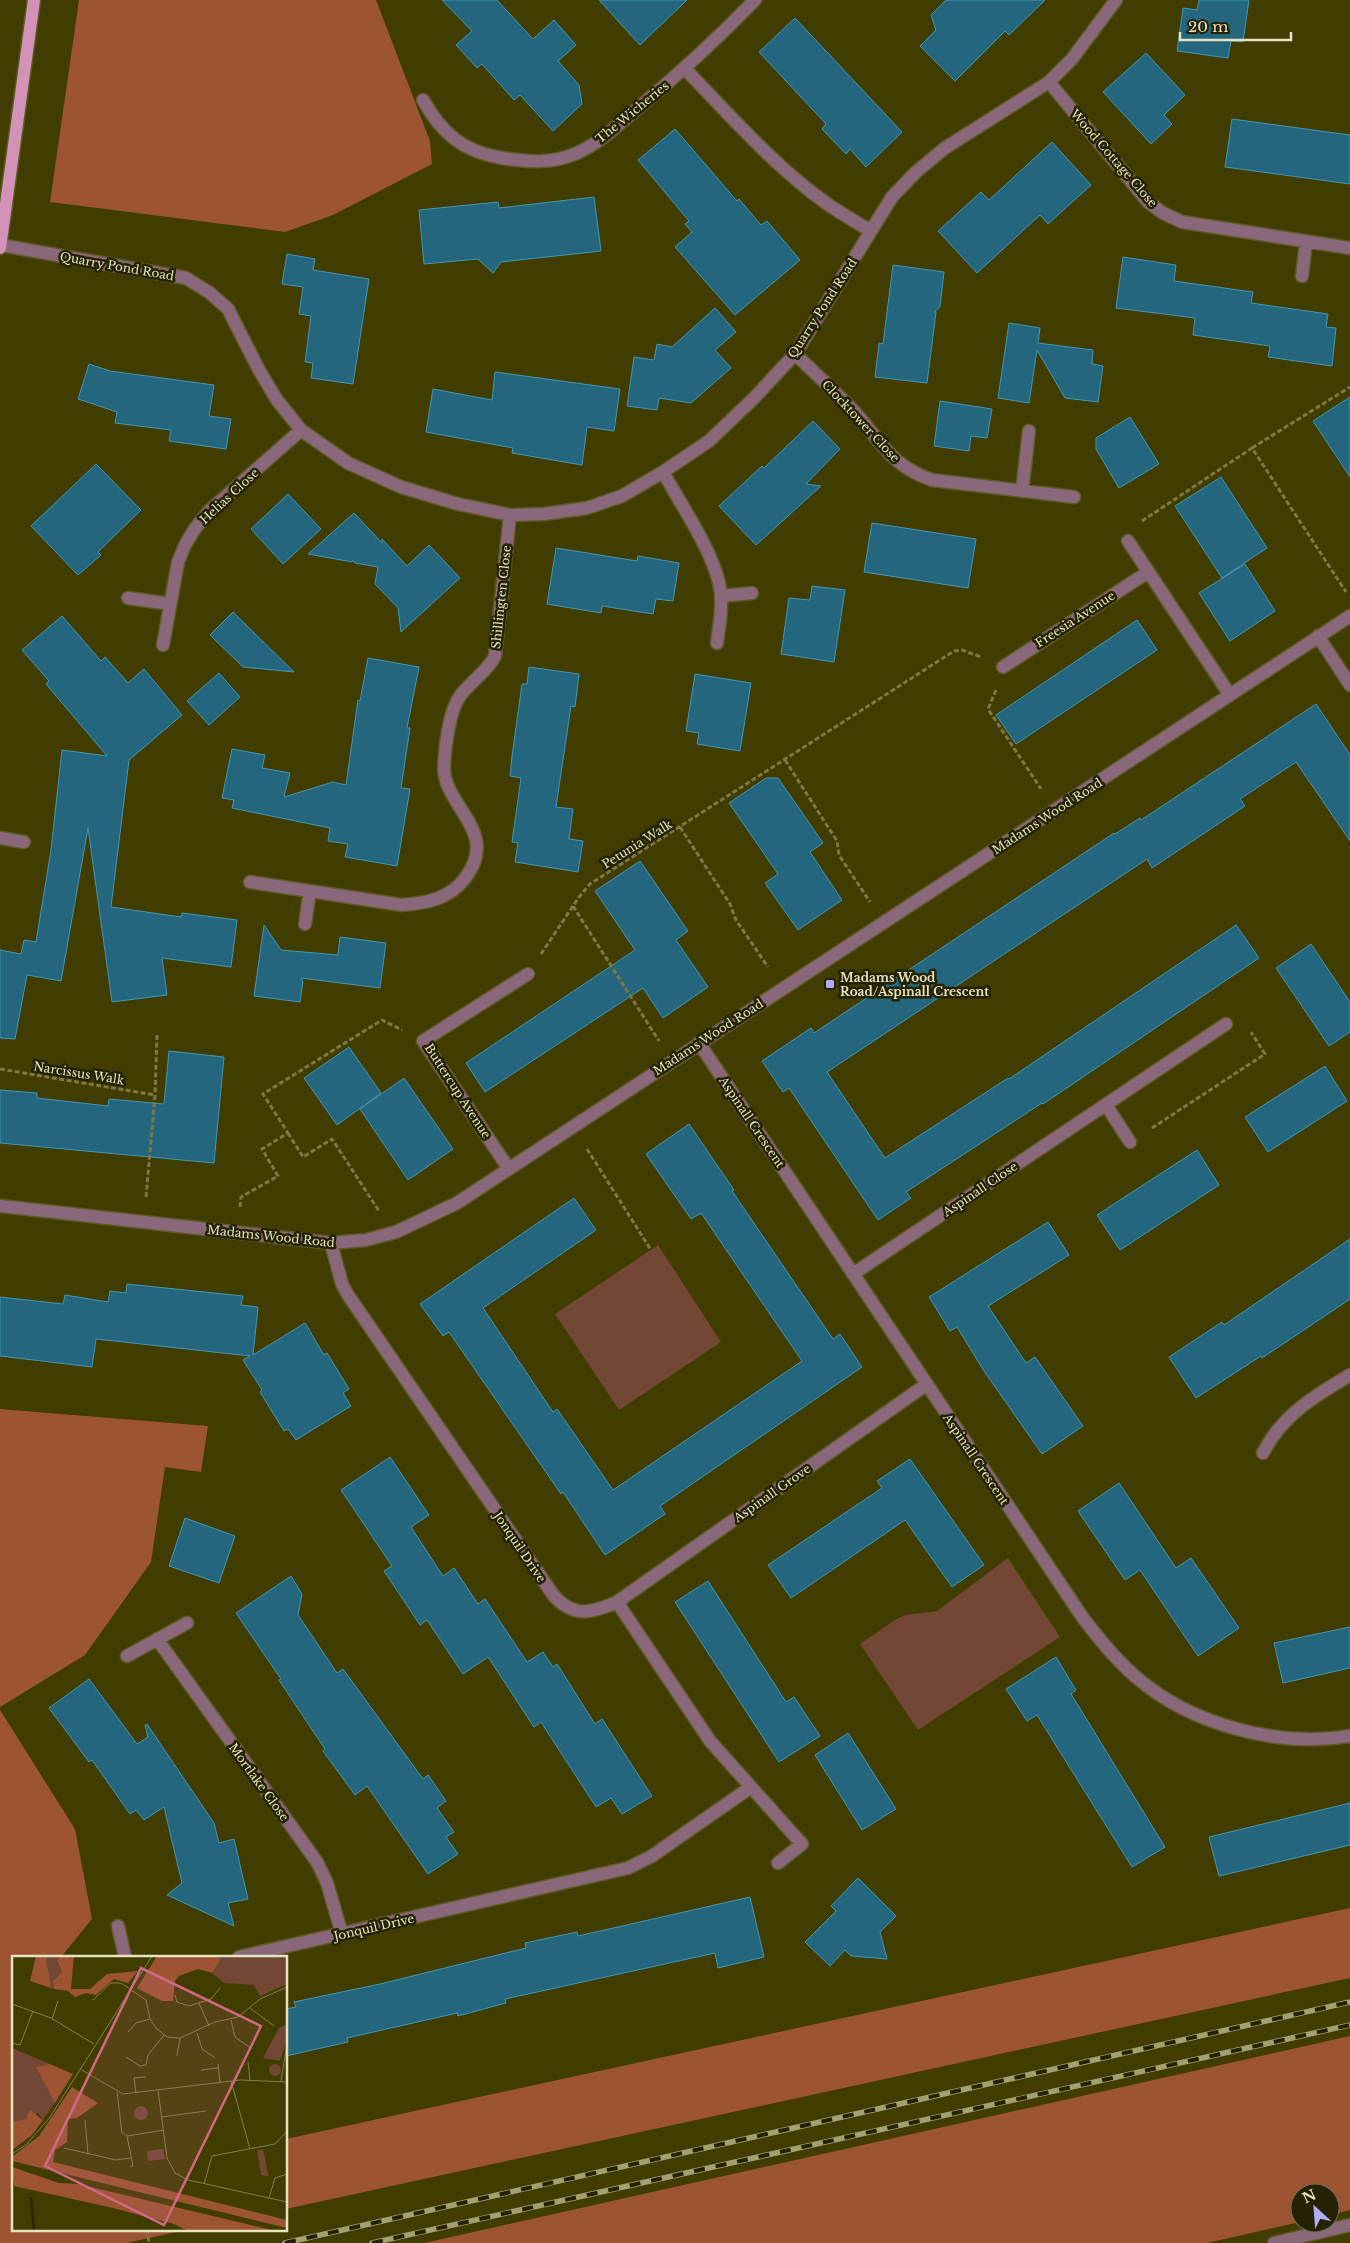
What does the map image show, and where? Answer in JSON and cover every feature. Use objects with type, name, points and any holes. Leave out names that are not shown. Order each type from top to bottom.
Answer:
[{"type":"main road","points":[[0,246],[34,0]]},
{"type":"street","name":"The Wicheries","points":[[424,100],[442,128],[456,141],[481,155],[523,162],[550,162],[577,153],[601,139],[685,69],[755,0]]},
{"type":"street","name":"Quarry Pond Road","points":[[0,246],[186,278],[210,293],[228,309],[259,370],[277,400],[301,430],[348,463],[401,487],[458,504],[510,515],[544,514],[587,508],[622,496],[663,472],[709,441],[753,399],[794,354],[892,197],[916,172],[945,148],[1049,82],[1072,59],[1116,0]]},
{"type":"street","points":[[685,69],[765,152],[798,181],[871,232]]},
{"type":"street","name":"Wood Cottage Close","points":[[1049,82],[1148,202],[1163,213],[1182,222],[1350,248]]},
{"type":"street","points":[[1302,276],[1306,242]]},
{"type":"street","name":"Clocktower Close","points":[[794,354],[851,408],[891,456],[912,473],[932,480],[1074,497]]},
{"type":"street","name":"Helias Close","points":[[163,645],[178,562],[194,530],[208,512],[301,430]]},
{"type":"street","points":[[1022,491],[1029,431]]},
{"type":"street","points":[[663,472],[706,550],[716,574],[722,596],[717,643]]},
{"type":"street","name":"Shillingten Close","points":[[250,882],[402,905],[423,904],[442,898],[462,882],[474,866],[478,849],[473,829],[450,789],[444,768],[451,719],[460,697],[490,666],[495,656],[510,515]]},
{"type":"street","points":[[1128,541],[1230,695]]},
{"type":"street","name":"Freesia Avenue","points":[[1003,666],[1148,572]]},
{"type":"street","points":[[722,596],[752,592]]},
{"type":"street","points":[[128,598],[170,604]]},
{"type":"street","name":"Madams Wood Road","points":[[0,1206],[331,1244],[366,1240],[388,1234],[457,1203],[699,1042],[1350,616]]},
{"type":"street","points":[[1318,636],[1350,685]]},
{"type":"street","points":[[0,838],[24,842]]},
{"type":"street","points":[[305,924],[310,891]]},
{"type":"street","name":"Buttercup Avenue","points":[[509,1169],[423,1041],[528,974]]},
{"type":"street","name":"Aspinall Close","points":[[853,1274],[1226,1024]]},
{"type":"street","name":"Aspinall Crescent","points":[[699,1042],[1083,1618],[1108,1651],[1137,1678],[1172,1702],[1217,1723],[1258,1734],[1299,1739],[1332,1739],[1350,1736]]},
{"type":"street","points":[[1106,1104],[1130,1142]]},
{"type":"street","name":"Jonquil Drive","points":[[331,1244],[342,1284],[348,1295],[554,1596],[563,1606],[576,1612],[595,1611],[616,1602]]},
{"type":"street","points":[[1263,1453],[1271,1437],[1289,1416],[1350,1375]]},
{"type":"street","name":"Aspinall Grove","points":[[616,1602],[927,1384]]},
{"type":"street","points":[[616,1602],[700,1727],[802,1844],[778,1862]]},
{"type":"street","points":[[127,1656],[187,1623]]},
{"type":"street","name":"Mortlake Close","points":[[157,1639],[317,1862],[327,1882],[342,1934]]},
{"type":"street","name":"Jonquil Drive","points":[[243,1956],[628,1868],[652,1856],[751,1787]]},
{"type":"street","points":[[118,1926],[125,1956]]},
{"type":"street","points":[[1274,2243],[1350,2225]]},
{"type":"path","points":[[1128,541],[1136,525],[1252,448],[1350,387]]},
{"type":"path","points":[[1252,448],[1350,598]]},
{"type":"path","name":"Petunia Walk","points":[[528,974],[573,906],[590,884],[954,651],[962,650],[1003,666]]},
{"type":"path","points":[[1003,666],[994,698],[988,709],[1055,810]]},
{"type":"path","points":[[785,760],[837,841],[839,855],[883,922]]},
{"type":"path","points":[[680,827],[730,904],[736,920],[782,988]]},
{"type":"path","points":[[573,906],[672,1061]]},
{"type":"path","points":[[1130,1142],[1265,1054],[1240,1014],[1226,1024]]},
{"type":"path","points":[[388,1234],[381,1214],[332,1140],[303,1157],[263,1094],[382,1020],[423,1041]]},
{"type":"path","points":[[144,1222],[155,1095],[157,1035]]},
{"type":"path","name":"Narcissus Walk","points":[[0,1069],[155,1095]]},
{"type":"path","points":[[573,1127],[651,1250]]},
{"type":"path","points":[[238,1233],[241,1198],[278,1176],[262,1149],[288,1133]]},
{"type":"path","points":[[146,2230],[149,2243]]},
{"type":"shaded area","points":[[79,0],[376,0],[430,141],[432,164],[333,215],[285,232],[50,202]]},
{"type":"shaded area","points":[[658,1245],[721,1342],[619,1410],[555,1314]]},
{"type":"shaded area","points":[[0,1409],[208,1426],[201,1472],[165,1467],[151,1562],[85,1655],[0,1707]]},
{"type":"shaded area","points":[[1008,1558],[1060,1637],[918,1730],[860,1644],[898,1618],[906,1615],[937,1611]]},
{"type":"shaded area","points":[[0,1710],[75,1829],[92,1919],[62,1956],[12,1956],[12,2230],[185,2230],[126,2243],[0,2243]]},
{"type":"shaded area","points":[[1350,1908],[1350,1978],[288,2209],[288,2139]]},
{"type":"shaded area","points":[[1350,2036],[1350,2210],[1340,2212],[1340,2183],[1290,2183],[1290,2224],[1207,2243],[424,2243]]},
{"type":"building","points":[[442,0],[497,0],[533,39],[554,20],[576,45],[558,61],[579,85],[582,104],[553,131],[520,95],[514,100],[482,64],[477,68],[456,45],[472,31]]},
{"type":"building","points":[[599,0],[687,0],[640,45]]},
{"type":"building","points":[[946,0],[1045,0],[1009,35],[1005,31],[955,81],[920,46],[936,30],[931,15]]},
{"type":"building","points":[[1199,0],[1249,0],[1243,42],[1231,41],[1228,58],[1177,51],[1183,8],[1197,10]]},
{"type":"building","points":[[795,18],[902,132],[866,167],[850,149],[846,154],[822,129],[826,124],[759,52]]},
{"type":"building","points":[[1146,53],[1185,95],[1164,115],[1172,124],[1151,144],[1103,92]]},
{"type":"building","points":[[1232,119],[1350,135],[1350,184],[1225,167]]},
{"type":"building","points":[[675,129],[737,201],[739,199],[761,225],[767,221],[800,260],[735,315],[675,247],[692,232],[685,224],[689,221],[638,160]]},
{"type":"building","points":[[1052,142],[1091,185],[1048,224],[1040,215],[977,273],[938,231],[981,192],[989,200]]},
{"type":"building","points":[[594,197],[601,251],[501,262],[493,273],[478,259],[424,264],[419,210],[498,202],[499,208]]},
{"type":"building","points":[[287,254],[315,259],[313,270],[369,279],[353,384],[311,378],[313,363],[305,362],[311,316],[299,314],[303,287],[282,284]]},
{"type":"building","points":[[1123,257],[1176,265],[1174,281],[1253,292],[1251,303],[1328,314],[1326,327],[1336,328],[1332,366],[1268,357],[1270,346],[1193,335],[1195,318],[1116,308]]},
{"type":"building","points":[[893,265],[944,272],[940,307],[934,312],[936,312],[927,383],[875,377],[879,343],[883,344]]},
{"type":"building","points":[[715,308],[736,332],[715,350],[731,368],[691,403],[659,398],[657,410],[627,406],[634,357],[654,360],[657,344],[672,347]]},
{"type":"building","points":[[1009,323],[1040,328],[1038,343],[1093,350],[1092,364],[1103,366],[1098,402],[1065,398],[1037,350],[1029,403],[998,398]]},
{"type":"building","points":[[89,364],[110,371],[214,385],[209,416],[231,419],[226,449],[169,441],[171,430],[115,423],[117,412],[78,399]]},
{"type":"building","points":[[495,372],[620,389],[614,431],[587,427],[582,465],[512,453],[513,448],[426,432],[433,389],[492,400]]},
{"type":"building","points":[[1350,397],[1350,477],[1313,421]]},
{"type":"building","points":[[940,401],[992,409],[987,438],[971,436],[969,451],[934,446]]},
{"type":"building","points":[[1130,417],[1159,464],[1119,488],[1096,449],[1096,438]]},
{"type":"building","points":[[813,421],[840,449],[806,484],[821,486],[756,545],[719,506],[762,466],[764,468]]},
{"type":"building","points":[[96,464],[141,510],[98,552],[101,555],[78,575],[31,526]]},
{"type":"building","points":[[1221,477],[1267,548],[1222,578],[1175,506]]},
{"type":"building","points":[[288,494],[321,529],[283,564],[251,529]]},
{"type":"building","points":[[354,513],[407,566],[429,545],[460,578],[401,632],[398,608],[375,584],[378,567],[355,563],[353,560],[352,562],[308,554]]},
{"type":"building","points":[[872,523],[976,539],[968,588],[864,572]]},
{"type":"building","points":[[556,548],[637,561],[638,556],[679,563],[673,601],[656,599],[653,614],[602,606],[601,613],[547,604]]},
{"type":"building","points":[[1245,564],[1275,611],[1230,641],[1199,593]]},
{"type":"building","points":[[812,586],[845,590],[834,662],[781,654],[789,598],[810,600]]},
{"type":"building","points":[[233,612],[294,672],[243,667],[210,635]]},
{"type":"building","points":[[62,616],[101,661],[105,657],[128,683],[144,669],[182,715],[129,760],[111,907],[181,917],[182,913],[237,920],[231,967],[162,958],[167,995],[112,1002],[88,828],[61,981],[27,975],[15,1039],[0,1038],[0,950],[21,954],[24,940],[36,942],[51,850],[62,750],[107,756],[46,684],[49,681],[22,650]]},
{"type":"building","points":[[1137,620],[1157,650],[1016,744],[996,715]]},
{"type":"building","points":[[368,658],[419,667],[407,728],[410,728],[401,788],[410,789],[397,866],[345,857],[348,844],[328,841],[330,828],[232,808],[234,800],[222,798],[232,749],[265,755],[262,768],[290,773],[284,797],[333,782],[346,785],[358,700],[360,701]]},
{"type":"building","points":[[529,667],[579,674],[575,707],[571,706],[556,807],[573,809],[569,839],[583,841],[578,872],[515,862],[518,843],[512,842],[521,778],[510,776],[522,684],[527,684]]},
{"type":"building","points":[[219,673],[240,697],[209,725],[187,701]]},
{"type":"building","points":[[695,674],[751,683],[740,751],[697,744],[699,733],[686,731]]},
{"type":"building","points":[[1316,704],[1350,755],[1350,841],[1296,762],[1240,799],[1245,806],[1152,868],[1147,859],[827,1072],[885,1158],[1009,1079],[1236,925],[1259,958],[1043,1104],[906,1192],[911,1198],[878,1220],[789,1088],[783,1092],[762,1061],[811,1028],[814,1033],[1114,833],[1140,818],[1141,820]]},
{"type":"building","points":[[766,778],[778,778],[823,843],[810,852],[842,900],[798,930],[765,883],[778,874],[729,803]]},
{"type":"building","points":[[640,861],[688,931],[676,940],[708,987],[663,1018],[643,988],[485,1092],[466,1063],[635,950],[595,891]]},
{"type":"building","points":[[264,925],[281,950],[338,955],[340,937],[386,943],[380,988],[301,978],[303,981],[300,1002],[254,996]]},
{"type":"building","points":[[1311,944],[1350,1002],[1350,1032],[1329,1046],[1276,968]]},
{"type":"building","points":[[349,1047],[381,1093],[337,1125],[304,1078]]},
{"type":"building","points":[[169,1051],[224,1057],[214,1163],[0,1143],[0,1090],[37,1093],[37,1098],[108,1106],[109,1099],[164,1104]]},
{"type":"building","points":[[1325,1066],[1347,1101],[1268,1152],[1245,1117]]},
{"type":"building","points":[[404,1078],[453,1149],[408,1180],[360,1109]]},
{"type":"building","points":[[689,1124],[734,1190],[732,1191],[833,1339],[840,1334],[862,1367],[660,1506],[665,1514],[605,1555],[563,1492],[561,1494],[449,1332],[443,1336],[420,1304],[574,1198],[596,1230],[483,1308],[553,1412],[557,1409],[613,1490],[802,1361],[701,1213],[691,1219],[646,1154]]},
{"type":"building","points":[[1197,1150],[1219,1185],[1120,1250],[1097,1215]]},
{"type":"building","points":[[1048,1222],[1069,1255],[988,1306],[1026,1363],[1035,1357],[1083,1426],[1042,1454],[984,1371],[957,1327],[950,1331],[929,1297]]},
{"type":"building","points":[[1350,1239],[1350,1299],[1262,1358],[1261,1356],[1196,1398],[1169,1357],[1222,1322],[1224,1325]]},
{"type":"building","points":[[127,1284],[243,1296],[241,1305],[258,1307],[253,1355],[305,1323],[324,1355],[327,1353],[349,1389],[343,1393],[351,1406],[296,1440],[288,1429],[284,1431],[260,1392],[262,1390],[243,1360],[250,1356],[96,1339],[92,1367],[0,1356],[0,1297],[63,1304],[65,1295],[108,1302],[110,1291],[126,1293]]},
{"type":"building","points":[[390,1457],[429,1515],[411,1527],[443,1576],[454,1568],[478,1604],[485,1599],[527,1662],[543,1652],[553,1667],[557,1664],[595,1724],[602,1719],[652,1796],[622,1814],[611,1798],[596,1807],[541,1722],[534,1727],[488,1657],[463,1674],[427,1620],[420,1625],[384,1571],[392,1566],[341,1490]]},
{"type":"building","points":[[910,1459],[984,1565],[952,1587],[905,1520],[791,1598],[768,1565],[882,1488],[877,1481]]},
{"type":"building","points":[[1119,1483],[1176,1568],[1191,1558],[1239,1628],[1198,1656],[1140,1570],[1125,1580],[1078,1511]]},
{"type":"building","points":[[185,1518],[235,1536],[219,1583],[169,1566]]},
{"type":"building","points":[[291,1576],[302,1594],[298,1615],[337,1673],[343,1669],[423,1779],[428,1775],[446,1801],[437,1808],[454,1832],[446,1837],[458,1854],[428,1874],[367,1786],[355,1795],[323,1751],[325,1749],[279,1680],[281,1679],[236,1613]]},
{"type":"building","points":[[708,1581],[786,1702],[794,1697],[820,1736],[779,1762],[675,1602]]},
{"type":"building","points":[[1350,1627],[1350,1668],[1283,1683],[1274,1643]]},
{"type":"building","points":[[1056,1657],[1076,1690],[1071,1694],[1165,1847],[1132,1867],[1037,1715],[1027,1721],[1006,1689]]},
{"type":"building","points":[[89,1679],[137,1744],[148,1737],[145,1725],[147,1724],[214,1823],[219,1843],[234,1839],[248,1899],[228,1903],[234,1926],[167,1895],[182,1883],[164,1807],[144,1820],[136,1810],[130,1814],[92,1760],[89,1762],[49,1708]]},
{"type":"building","points":[[848,1733],[896,1809],[862,1830],[815,1755]]},
{"type":"building","points":[[1350,1803],[1350,1845],[1219,1876],[1209,1837]]},
{"type":"building","points":[[858,1878],[896,1916],[880,1932],[887,1959],[851,1956],[845,1950],[830,1966],[805,1942],[836,1911],[831,1906]]},
{"type":"building","points":[[750,1897],[764,1957],[718,1968],[715,1953],[505,1999],[506,2003],[458,2016],[457,2013],[347,2038],[348,2042],[288,2056],[288,2009],[296,2007],[294,2002],[380,1984],[526,1948],[525,1943],[577,1932],[578,1936]]},
{"type":"railway","points":[[285,2243],[1350,2002]]},
{"type":"railway","points":[[372,2243],[1350,2025]]},
{"type":"place","name":"Madams Wood Road/Aspinall Crescent","points":[[830,984]]}]
